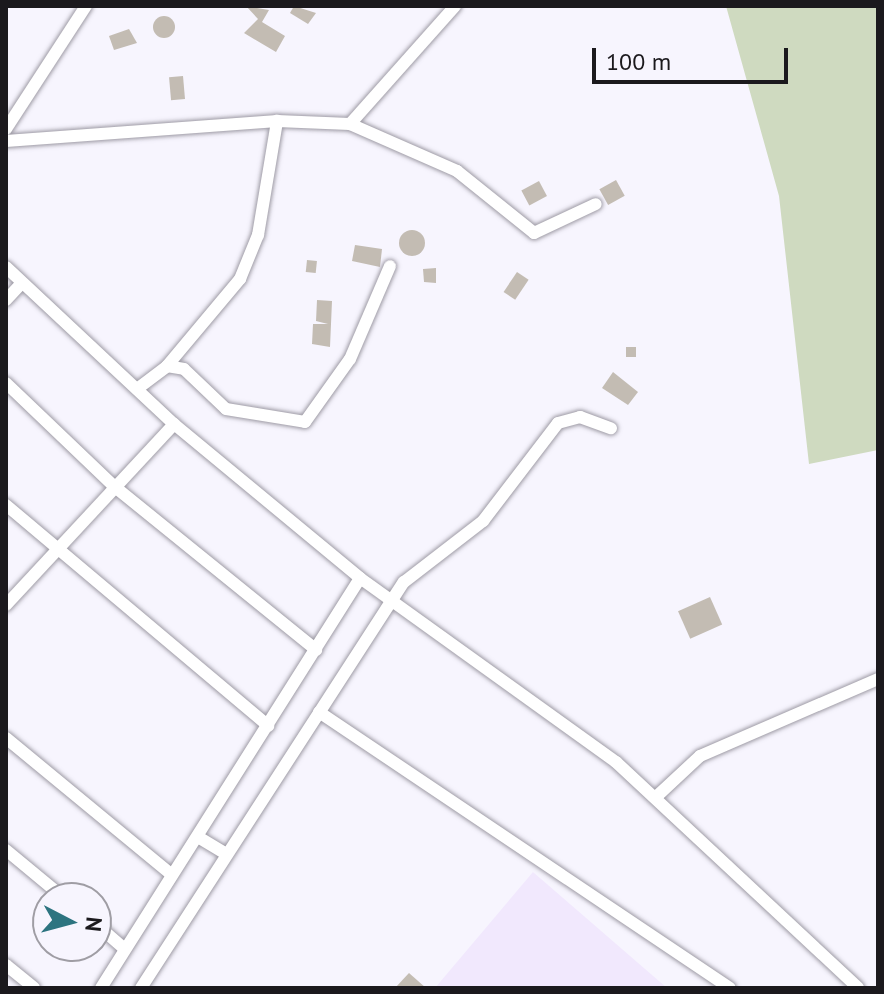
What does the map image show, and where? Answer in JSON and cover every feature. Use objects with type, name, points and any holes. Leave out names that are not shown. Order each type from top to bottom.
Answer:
[{"type":"street","points":[[6,129],[86,6]]},
{"type":"street","points":[[350,124],[455,6]]},
{"type":"street","points":[[137,389],[167,366],[240,279],[258,235],[277,121]]},
{"type":"street","points":[[6,141],[277,121],[350,124],[457,171],[534,233],[596,204]]},
{"type":"street","points":[[167,366],[193,376],[226,409],[305,422],[350,359],[390,266]]},
{"type":"street","points":[[6,267],[174,424],[360,578],[656,797],[857,988]]},
{"type":"street","points":[[6,300],[22,283]]},
{"type":"street","points":[[6,383],[115,487],[316,650]]},
{"type":"street","points":[[141,988],[390,600],[408,577],[483,521],[558,423],[580,417],[611,428]]},
{"type":"street","points":[[6,605],[174,424]]},
{"type":"street","points":[[6,505],[55,551],[268,726]]},
{"type":"street","points":[[101,988],[360,578]]},
{"type":"street","points":[[656,797],[700,756],[878,679]]},
{"type":"street","points":[[319,712],[730,988]]},
{"type":"street","points":[[6,738],[172,875]]},
{"type":"street","points":[[198,837],[226,854]]},
{"type":"street","points":[[6,850],[45,882]]},
{"type":"street","points":[[112,938],[125,949]]},
{"type":"street","points":[[6,965],[34,988]]},
{"type":"shaded area","points":[[533,872],[667,988],[435,988]]},
{"type":"green space","points":[[726,6],[878,6],[878,450],[809,464],[779,196]]},
{"type":"building","points":[[246,6],[269,10],[262,22],[285,36],[276,52],[244,33],[258,19]]},
{"type":"building","points":[[294,6],[316,13],[308,24],[290,13]]},
{"type":"building","points":[[164,16],[172,19],[175,27],[172,35],[164,38],[156,35],[153,27],[156,19]]},
{"type":"building","points":[[129,29],[137,43],[114,50],[109,36]]},
{"type":"building","points":[[183,76],[185,99],[171,100],[169,77]]},
{"type":"building","points":[[616,180],[625,196],[608,205],[599,189]]},
{"type":"building","points":[[539,181],[547,196],[529,205],[521,190]]},
{"type":"building","points":[[412,230],[421,234],[425,243],[421,252],[412,256],[403,252],[399,243],[403,234]]},
{"type":"building","points":[[355,245],[382,249],[380,267],[352,261]]},
{"type":"building","points":[[307,260],[317,261],[316,273],[306,272]]},
{"type":"building","points":[[436,268],[436,283],[424,282],[423,269]]},
{"type":"building","points":[[517,272],[529,280],[515,300],[504,292]]},
{"type":"building","points":[[317,300],[332,301],[330,347],[312,344],[313,324],[328,324],[316,321]]},
{"type":"building","points":[[626,347],[636,347],[636,357],[626,357]]},
{"type":"building","points":[[613,372],[638,392],[628,405],[602,388]]},
{"type":"building","points":[[710,597],[722,624],[690,639],[678,611]]},
{"type":"building","points":[[409,973],[426,988],[395,988]]}]
